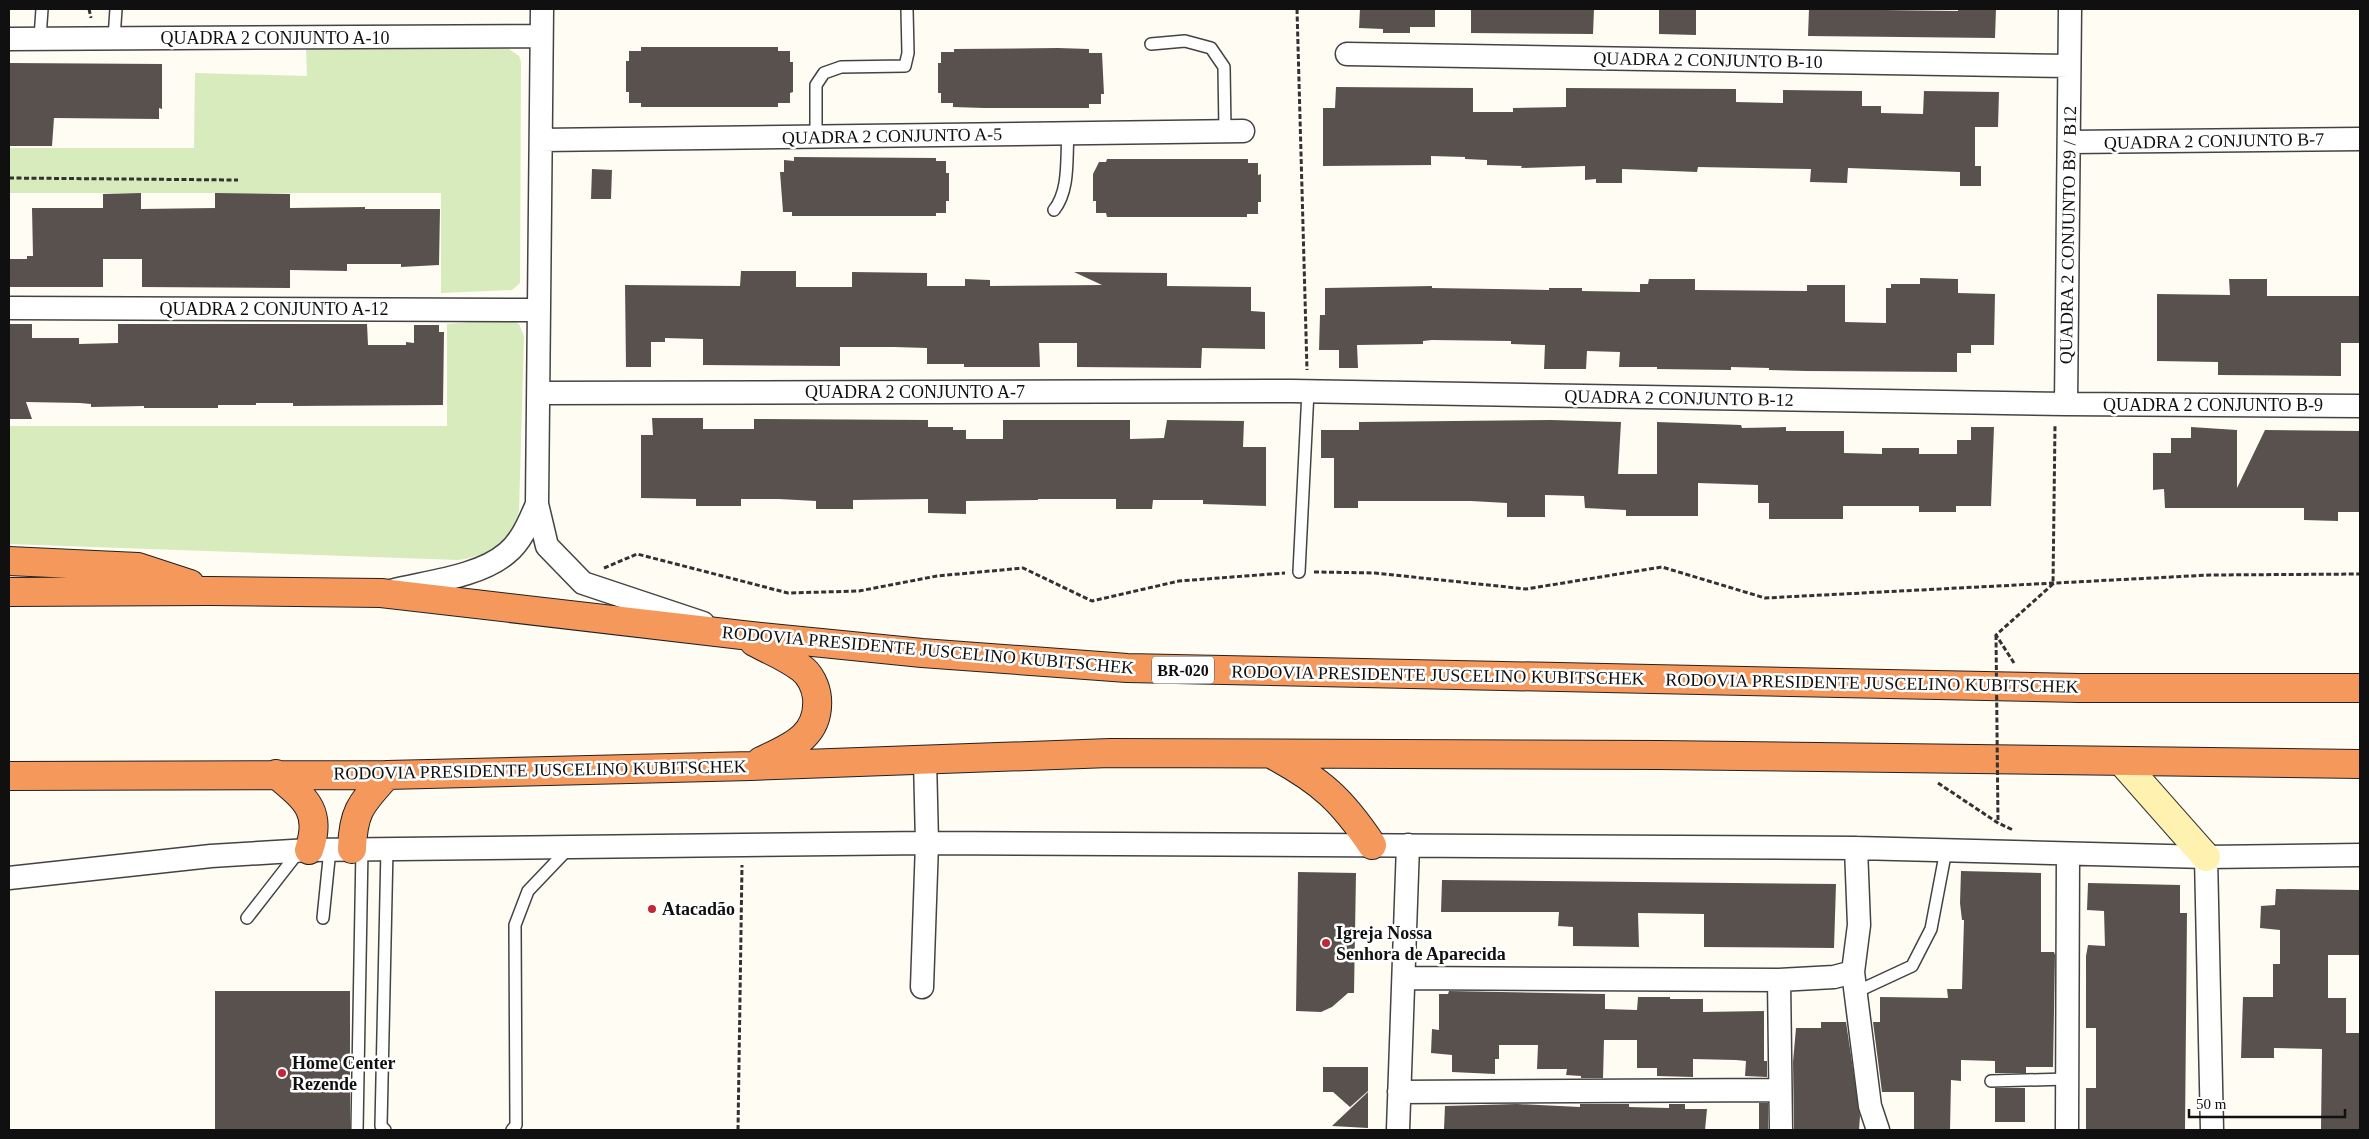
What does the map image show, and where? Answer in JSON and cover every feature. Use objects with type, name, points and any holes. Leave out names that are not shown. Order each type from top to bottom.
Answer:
[{"type":"highway","points":[[9,562],[138,567],[210,591]]},
{"type":"highway","name":"RODOVIA PRESIDENTE JUSCELINO KUBITSCHEK","points":[[9,592],[210,591],[382,593],[915,653],[1127,668],[2071,688],[2360,688]]},
{"type":"highway","points":[[742,635],[803,668],[812,681],[818,709],[810,730],[793,746],[751,766]]},
{"type":"highway","name":"RODOVIA PRESIDENTE JUSCELINO KUBITSCHEK","points":[[9,776],[387,775],[751,766],[1110,753],[1659,755],[2360,764]]},
{"type":"highway","points":[[1270,754],[1308,774],[1336,797],[1372,845]]},
{"type":"highway","points":[[276,774],[305,799],[312,811],[313,836],[331,849],[353,826],[357,812],[363,802],[387,775]]},
{"type":"street","points":[[542,9],[538,504],[547,546],[583,583],[742,635]]},
{"type":"street","name":"QUADRA 2 CONJUNTO B9 / B12","points":[[2060,404],[2070,9]]},
{"type":"street","name":"QUADRA 2 CONJUNTO A-10","points":[[9,38],[541,36]]},
{"type":"street","name":"QUADRA 2 CONJUNTO B-10","points":[[1347,54],[2070,66]]},
{"type":"street","name":"QUADRA 2 CONJUNTO A-5","points":[[541,140],[1234,131]]},
{"type":"street","name":"QUADRA 2 CONJUNTO B-7","points":[[2068,142],[2360,139]]},
{"type":"street","name":"QUADRA 2 CONJUNTO A-12","points":[[9,308],[539,310]]},
{"type":"street","name":"QUADRA 2 CONJUNTO A-7","points":[[538,393],[1300,391]]},
{"type":"street","name":"QUADRA 2 CONJUNTO B-12","points":[[1300,391],[2060,404]]},
{"type":"street","name":"QUADRA 2 CONJUNTO B-9","points":[[2060,404],[2360,406]]},
{"type":"street","points":[[382,593],[468,572],[490,564],[514,546],[538,504]]},
{"type":"street","points":[[922,987],[927,843],[925,759]]},
{"type":"street","points":[[2122,762],[2206,857],[2212,1130]]},
{"type":"street","points":[[9,878],[211,856],[331,849],[570,846],[927,843],[1408,845],[1856,848],[2206,857],[2360,855]]},
{"type":"street","points":[[1398,1130],[1408,845]]},
{"type":"street","points":[[1856,848],[1859,925],[1855,982],[1870,1106],[1878,1130]]},
{"type":"street","points":[[2066,1130],[2068,854]]},
{"type":"street","points":[[1404,978],[1779,980],[1821,978],[1855,982]]},
{"type":"street","points":[[1779,980],[1781,1130]]},
{"type":"street","points":[[1399,1092],[1780,1090]]},
{"type":"lane","points":[[40,38],[42,9]]},
{"type":"lane","points":[[114,38],[116,9]]},
{"type":"lane","points":[[816,137],[816,85],[824,73],[840,68],[905,66],[908,53],[907,10]]},
{"type":"lane","points":[[1151,44],[1185,41],[1211,48],[1224,67],[1234,131]]},
{"type":"lane","points":[[1054,210],[1062,201],[1068,134]]},
{"type":"lane","points":[[1299,572],[1300,391]]},
{"type":"lane","points":[[512,1130],[516,1125],[515,925],[528,891],[570,846]]},
{"type":"lane","points":[[247,918],[331,849]]},
{"type":"lane","points":[[323,918],[331,849]]},
{"type":"lane","points":[[331,849],[357,1130]]},
{"type":"lane","points":[[385,1130],[381,1126],[386,849]]},
{"type":"lane","points":[[1855,982],[1912,966],[1931,929],[1946,850]]},
{"type":"lane","points":[[1991,1081],[2067,1079]]},
{"type":"path","points":[[1297,9],[1300,391]]},
{"type":"path","points":[[9,178],[238,180]]},
{"type":"path","points":[[2053,584],[2060,404]]},
{"type":"path","points":[[1998,823],[1996,636],[2053,584],[2210,575],[2360,574]]},
{"type":"path","points":[[1934,780],[1998,823],[2015,831]]},
{"type":"path","points":[[738,1130],[743,845]]},
{"type":"green space","points":[[306,47],[509,49],[519,56],[521,62],[520,283],[512,290],[441,293],[441,193],[9,193],[9,148],[194,148],[195,73],[307,76]]},
{"type":"green space","points":[[508,319],[519,324],[524,336],[519,511],[511,531],[488,551],[458,560],[9,544],[9,426],[447,426],[447,324]]},
{"type":"building","points":[[1360,9],[1435,9],[1435,27],[1410,27],[1410,33],[1383,33],[1383,29],[1359,28]]},
{"type":"building","points":[[1471,9],[1594,9],[1593,34],[1471,33]]},
{"type":"building","points":[[1659,9],[1696,9],[1696,35],[1659,34]]},
{"type":"building","points":[[1809,9],[1958,11],[1958,9],[1996,9],[1995,38],[1808,36]]},
{"type":"building","points":[[641,47],[778,47],[778,51],[790,51],[790,62],[793,62],[793,92],[790,93],[790,103],[778,103],[778,107],[641,107],[641,103],[629,103],[629,92],[626,92],[626,61],[629,61],[629,51],[641,51]]},
{"type":"building","points":[[954,49],[1089,49],[1089,53],[1102,53],[1104,94],[1101,94],[1101,104],[1089,104],[1089,108],[984,108],[953,107],[953,103],[941,103],[941,93],[938,93],[938,63],[941,63],[941,52],[954,52]]},
{"type":"building","points":[[9,63],[162,64],[162,109],[159,108],[159,119],[54,118],[52,146],[9,146]]},
{"type":"building","points":[[1336,87],[1473,88],[1473,112],[1513,112],[1513,108],[1566,107],[1566,88],[1736,89],[1736,102],[1783,103],[1783,90],[1862,91],[1862,106],[1881,106],[1881,113],[1923,114],[1924,91],[1999,92],[1998,127],[1975,127],[1975,166],[1981,166],[1981,186],[1960,186],[1960,172],[1848,168],[1847,183],[1810,182],[1811,169],[1698,167],[1697,172],[1622,169],[1622,183],[1596,183],[1596,179],[1585,180],[1585,166],[1521,168],[1522,166],[1487,165],[1487,160],[1465,159],[1465,157],[1431,156],[1431,165],[1323,166],[1323,108],[1335,108]]},
{"type":"building","points":[[794,157],[936,158],[936,161],[946,161],[946,173],[949,173],[949,201],[946,201],[946,213],[936,213],[936,216],[792,216],[792,212],[783,212],[780,172],[784,172],[784,160],[794,161]]},
{"type":"building","points":[[1107,159],[1248,159],[1248,163],[1258,163],[1258,175],[1261,174],[1261,202],[1258,202],[1258,214],[1247,214],[1247,217],[1107,217],[1106,213],[1096,213],[1096,201],[1093,201],[1093,174],[1099,162],[1106,162]]},
{"type":"building","points":[[592,169],[612,170],[611,199],[591,199]]},
{"type":"building","points":[[141,193],[141,209],[215,208],[215,193],[290,194],[290,208],[440,209],[439,265],[401,267],[401,264],[347,264],[347,271],[290,270],[290,288],[142,287],[142,259],[103,259],[103,287],[9,287],[9,259],[27,259],[27,256],[33,256],[32,208],[103,208],[103,194]]},
{"type":"building","points":[[741,271],[796,271],[796,287],[852,287],[852,272],[927,273],[927,286],[965,286],[965,279],[990,280],[990,286],[1102,285],[1074,272],[1167,273],[1167,286],[1251,287],[1251,311],[1265,312],[1265,349],[1202,348],[1201,368],[1077,367],[1077,343],[1039,343],[1040,367],[964,367],[964,364],[927,364],[927,348],[894,347],[840,347],[840,366],[703,365],[703,339],[665,338],[665,342],[651,342],[651,367],[626,367],[625,285],[740,286]]},
{"type":"building","points":[[1920,278],[1958,279],[1958,293],[1995,294],[1994,345],[1971,345],[1971,353],[1957,353],[1957,372],[1806,371],[1731,367],[1731,370],[1619,367],[1620,352],[1587,351],[1586,369],[1544,369],[1545,345],[1511,344],[1511,341],[1432,340],[1423,341],[1423,344],[1357,345],[1358,368],[1339,368],[1339,350],[1319,350],[1320,315],[1325,315],[1325,288],[1432,286],[1432,288],[1549,290],[1549,288],[1582,288],[1582,291],[1640,292],[1640,284],[1648,284],[1649,279],[1695,279],[1695,290],[1807,291],[1807,285],[1845,285],[1845,322],[1886,323],[1886,288],[1891,288],[1891,284],[1920,284]]},
{"type":"building","points":[[2229,279],[2267,279],[2267,296],[2360,296],[2360,343],[2341,343],[2341,376],[2218,375],[2218,362],[2157,361],[2157,294],[2230,295]]},
{"type":"building","points":[[9,324],[32,324],[32,338],[79,338],[79,344],[118,343],[118,324],[367,324],[368,345],[406,345],[406,342],[414,343],[414,325],[439,325],[439,332],[444,332],[443,405],[293,406],[293,403],[256,403],[256,405],[218,405],[218,408],[144,408],[144,406],[91,407],[91,404],[80,403],[26,402],[32,419],[9,419]]},
{"type":"building","points":[[652,418],[703,418],[703,429],[754,429],[754,419],[928,420],[928,427],[953,427],[953,430],[966,430],[966,439],[1003,439],[1003,420],[1130,420],[1130,439],[1164,438],[1167,420],[1244,421],[1243,447],[1266,447],[1266,506],[1203,504],[1203,500],[1153,500],[1152,509],[1116,509],[1116,499],[1038,499],[966,501],[966,514],[928,513],[928,499],[853,500],[853,509],[816,509],[816,501],[779,499],[741,499],[741,506],[696,506],[696,499],[641,498],[641,435],[653,435]]},
{"type":"building","points":[[1551,420],[1621,422],[1618,474],[1657,474],[1657,422],[1741,425],[1742,428],[1786,427],[1786,431],[1844,431],[1844,453],[1882,454],[1882,448],[1919,448],[1919,454],[1957,454],[1957,440],[1971,440],[1971,427],[1994,427],[1991,506],[1956,506],[1956,512],[1919,512],[1919,506],[1843,506],[1843,519],[1769,519],[1769,503],[1758,503],[1758,485],[1698,483],[1698,516],[1626,516],[1626,510],[1585,508],[1584,496],[1545,495],[1545,517],[1507,517],[1507,503],[1471,501],[1358,501],[1358,508],[1334,508],[1334,458],[1321,458],[1321,430],[1359,430],[1359,422]]},
{"type":"building","points":[[2191,427],[2237,430],[2237,488],[2265,430],[2360,431],[2360,512],[2338,512],[2338,521],[2304,520],[2304,508],[2165,508],[2164,489],[2153,490],[2153,453],[2171,453],[2171,438],[2191,438]]},
{"type":"building","points":[[1961,871],[2041,873],[2041,952],[2054,952],[2055,955],[2053,1067],[2026,1067],[2026,1073],[1995,1073],[1995,1061],[1961,1060],[1961,1081],[1951,1080],[1950,1130],[1914,1130],[1914,1092],[1882,1092],[1873,1022],[1880,1022],[1880,997],[1948,998],[1947,989],[1962,989],[1964,920],[1962,920],[1960,903]]},
{"type":"building","name":"Igreja Nossa Senhora de Aparecida","points":[[1298,872],[1356,873],[1354,993],[1348,993],[1332,1007],[1321,1012],[1296,1011]]},
{"type":"building","points":[[1442,880],[1836,884],[1834,948],[1704,947],[1704,914],[1638,913],[1639,947],[1573,946],[1573,927],[1558,926],[1559,912],[1441,912]]},
{"type":"building","points":[[2088,883],[2180,885],[2180,913],[2187,913],[2185,1130],[2086,1130],[2086,1088],[2096,1088],[2096,1028],[2086,1028],[2086,956],[2088,945],[2105,946],[2104,911],[2087,910]]},
{"type":"building","points":[[2276,889],[2360,890],[2360,955],[2328,955],[2328,998],[2346,998],[2346,1033],[2360,1033],[2360,1130],[2321,1130],[2322,1049],[2274,1048],[2274,1058],[2241,1058],[2243,997],[2273,997],[2273,964],[2280,964],[2280,930],[2260,928],[2261,906],[2275,905]]},
{"type":"building","name":"Home Center Rezende","points":[[215,991],[350,991],[350,1130],[215,1130]]},
{"type":"building","points":[[1449,991],[1605,994],[1605,1009],[1637,1010],[1638,997],[1703,999],[1703,1012],[1764,1011],[1764,1061],[1767,1061],[1767,1077],[1745,1076],[1746,1061],[1693,1059],[1693,1077],[1657,1076],[1657,1068],[1637,1068],[1637,1040],[1604,1040],[1603,1078],[1581,1078],[1581,1076],[1566,1075],[1567,1069],[1537,1069],[1538,1045],[1499,1045],[1499,1059],[1495,1059],[1495,1074],[1452,1072],[1452,1055],[1431,1053],[1432,1029],[1439,1030],[1439,994],[1448,994]]},
{"type":"building","points":[[1821,1022],[1846,1022],[1860,1116],[1859,1130],[1794,1130],[1793,1062],[1796,1028],[1821,1028]]},
{"type":"building","points":[[1323,1067],[1368,1067],[1368,1091],[1350,1107],[1333,1092],[1323,1092]]},
{"type":"building","points":[[1995,1088],[2025,1088],[2025,1122],[1995,1122]]},
{"type":"building","points":[[1368,1092],[1368,1128],[1332,1126]]},
{"type":"building","points":[[1759,1103],[1768,1103],[1768,1130],[1759,1130]]},
{"type":"building","points":[[1517,1104],[1580,1107],[1580,1104],[1629,1104],[1629,1107],[1669,1108],[1669,1104],[1685,1104],[1685,1109],[1707,1109],[1705,1130],[1444,1129],[1445,1106]]},
{"type":"place","name":"Atacadão","points":[[652,909]]},
{"type":"place","name":"Igreja Nossa Senhora de Aparecida","points":[[1326,943]]},
{"type":"place","name":"Home Center Rezende","points":[[282,1073]]}]
